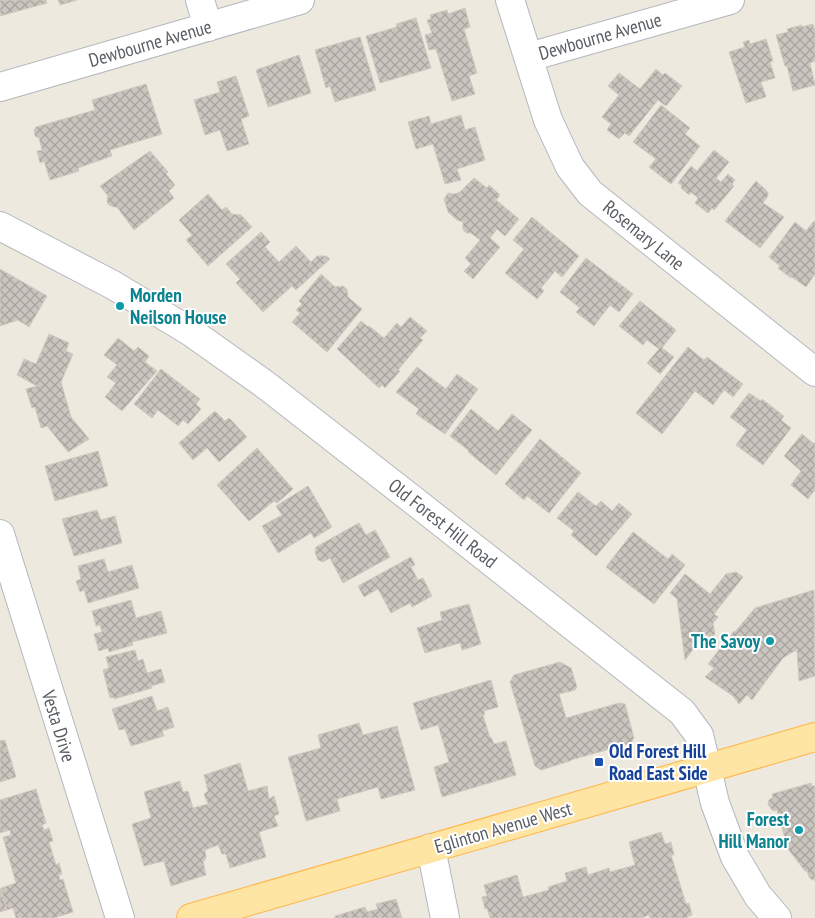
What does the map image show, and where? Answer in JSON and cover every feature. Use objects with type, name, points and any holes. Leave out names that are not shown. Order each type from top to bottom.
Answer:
[{"type":"main road","name":"Eglinton Avenue West","points":[[191,918],[815,737]]},
{"type":"street","points":[[200,0],[208,26]]},
{"type":"street","name":"Dewbourne Avenue","points":[[0,87],[300,0]]},
{"type":"street","name":"Rosemary Lane","points":[[510,0],[548,120],[570,167],[590,193],[815,372]]},
{"type":"street","name":"Dewbourne Avenue","points":[[529,56],[730,0]]},
{"type":"street","name":"Old Forest Hill Road","points":[[0,226],[121,290],[191,332],[267,386],[682,712],[699,735],[716,803],[735,857],[756,907],[777,918]]},
{"type":"street","name":"Vesta Drive","points":[[0,534],[120,918]]},
{"type":"street","points":[[431,848],[445,918]]},
{"type":"building","points":[[0,0],[46,0],[47,3],[0,16]]},
{"type":"building","points":[[58,0],[77,0],[60,5]]},
{"type":"building","points":[[465,8],[470,27],[464,29],[477,73],[469,76],[475,94],[452,101],[436,49],[429,50],[425,35],[432,33],[427,20],[431,19],[430,15],[447,10],[448,14]]},
{"type":"building","points":[[416,18],[431,68],[380,83],[366,36],[397,27],[396,24]]},
{"type":"building","points":[[813,24],[815,32],[815,61],[810,63],[815,85],[793,91],[787,66],[785,66],[776,35],[788,32],[787,29]]},
{"type":"building","points":[[360,37],[376,90],[335,102],[330,86],[326,88],[315,50]]},
{"type":"building","points":[[766,39],[773,61],[770,62],[775,78],[761,82],[766,97],[746,103],[729,52],[745,47],[743,42],[749,40],[750,44]]},
{"type":"building","points":[[299,55],[311,93],[268,107],[256,70]]},
{"type":"building","points":[[656,69],[663,75],[665,73],[682,86],[666,106],[658,100],[629,136],[625,133],[619,139],[607,130],[611,124],[602,117],[619,95],[608,86],[619,73],[640,89]]},
{"type":"building","points":[[236,76],[249,116],[241,119],[249,144],[227,151],[220,130],[205,135],[194,100],[220,92],[217,82]]},
{"type":"building","points":[[146,84],[162,134],[110,150],[112,156],[78,168],[79,171],[50,180],[44,161],[40,163],[37,151],[42,150],[39,138],[35,136],[34,130],[36,127],[95,110],[92,100]]},
{"type":"building","points":[[661,105],[690,128],[685,134],[700,146],[671,184],[649,167],[656,159],[633,142]]},
{"type":"building","points":[[461,115],[465,130],[475,127],[485,160],[457,169],[461,180],[445,184],[433,144],[416,149],[408,122],[429,116],[431,124]]},
{"type":"building","points":[[714,150],[729,162],[716,178],[721,182],[728,174],[735,180],[732,184],[734,186],[714,210],[712,208],[708,213],[695,203],[698,198],[691,192],[689,195],[678,183],[691,166],[697,171]]},
{"type":"building","points":[[150,151],[168,172],[166,174],[175,185],[169,191],[174,198],[134,230],[117,207],[109,205],[107,202],[108,196],[100,186]]},
{"type":"building","points":[[474,178],[487,188],[489,185],[500,195],[496,200],[519,219],[505,236],[497,229],[490,238],[500,247],[473,279],[464,271],[471,264],[465,258],[480,240],[463,230],[463,222],[457,220],[448,212],[444,199],[448,193],[455,194],[460,192]]},
{"type":"building","points":[[756,181],[768,193],[763,203],[784,217],[760,248],[725,221]]},
{"type":"building","points":[[208,194],[222,210],[226,207],[232,214],[241,215],[252,227],[208,266],[186,240],[192,235],[179,220]]},
{"type":"building","points":[[532,217],[579,256],[562,277],[555,271],[541,288],[544,291],[537,299],[505,273],[524,249],[513,240]]},
{"type":"building","points":[[814,221],[815,274],[806,287],[778,268],[780,266],[769,257],[795,222],[806,231]]},
{"type":"building","points":[[261,232],[270,242],[265,247],[279,262],[296,246],[311,262],[317,256],[326,256],[330,259],[296,290],[292,286],[263,312],[236,283],[240,279],[226,264]]},
{"type":"building","points":[[586,258],[633,294],[619,312],[610,305],[594,326],[576,312],[580,308],[560,292]]},
{"type":"building","points":[[0,269],[47,296],[29,327],[18,320],[0,326]]},
{"type":"building","points":[[321,274],[335,287],[343,286],[347,289],[348,297],[362,309],[327,352],[292,322],[300,313],[296,310],[302,304],[299,301]]},
{"type":"building","points":[[640,301],[676,330],[662,348],[674,357],[660,374],[647,363],[659,349],[647,340],[643,345],[619,326]]},
{"type":"building","points":[[410,317],[427,331],[420,338],[423,340],[385,388],[382,385],[379,388],[337,349],[361,321],[384,338],[397,323],[401,327]]},
{"type":"building","points":[[49,334],[69,343],[66,351],[73,354],[61,382],[71,417],[89,439],[68,452],[47,426],[41,428],[35,407],[32,408],[26,389],[37,386],[17,375],[24,359],[36,364]]},
{"type":"building","points":[[118,338],[134,351],[138,347],[149,356],[145,362],[157,371],[122,411],[105,397],[116,383],[107,377],[117,365],[104,355]]},
{"type":"building","points":[[688,347],[704,360],[707,357],[743,384],[733,397],[724,390],[713,405],[695,391],[662,434],[636,413]]},
{"type":"building","points":[[417,367],[446,389],[457,374],[478,389],[445,434],[416,414],[419,409],[396,392]]},
{"type":"building","points":[[161,369],[200,399],[196,404],[201,409],[188,424],[183,420],[178,426],[158,410],[152,418],[134,404]]},
{"type":"building","points":[[749,393],[761,401],[762,399],[784,416],[781,420],[791,428],[763,465],[736,445],[747,430],[730,417]]},
{"type":"building","points":[[471,409],[498,431],[512,414],[532,430],[496,475],[450,436]]},
{"type":"building","points":[[215,411],[225,421],[229,418],[247,437],[219,462],[207,448],[193,460],[179,443]]},
{"type":"building","points":[[802,434],[814,444],[815,442],[815,490],[808,499],[791,485],[801,471],[784,456]]},
{"type":"building","points":[[540,439],[581,473],[549,513],[527,496],[524,500],[505,484]]},
{"type":"building","points":[[257,448],[293,489],[277,503],[274,501],[249,521],[217,485]]},
{"type":"building","points":[[98,451],[108,486],[55,501],[45,466]]},
{"type":"building","points":[[308,486],[332,527],[314,538],[311,533],[278,553],[262,526],[282,515],[276,506]]},
{"type":"building","points":[[578,492],[596,506],[601,501],[612,511],[619,503],[632,514],[596,556],[571,535],[574,531],[557,518]]},
{"type":"building","points":[[97,510],[101,520],[115,516],[122,543],[74,556],[62,519]]},
{"type":"building","points":[[359,523],[366,535],[375,530],[390,557],[343,583],[330,558],[323,562],[318,560],[315,552],[316,547]]},
{"type":"building","points":[[633,532],[668,559],[672,554],[685,565],[654,604],[606,567]]},
{"type":"building","points":[[411,557],[415,565],[411,567],[418,580],[423,578],[432,596],[412,607],[410,603],[391,613],[378,589],[364,597],[358,586]]},
{"type":"building","points":[[104,559],[108,572],[132,565],[139,588],[88,603],[84,590],[80,592],[76,581],[81,579],[78,566]]},
{"type":"building","points":[[736,572],[743,577],[714,614],[718,617],[713,623],[715,634],[711,639],[705,634],[685,660],[677,599],[670,593],[685,574],[710,594],[726,574]]},
{"type":"building","name":"The Savoy","points":[[814,590],[815,676],[799,681],[797,650],[783,658],[752,700],[747,695],[739,704],[733,696],[705,677],[714,668],[708,664],[755,608]]},
{"type":"building","points":[[131,600],[136,618],[161,611],[167,633],[132,642],[133,645],[109,652],[108,648],[99,651],[94,634],[102,632],[100,625],[96,626],[92,611]]},
{"type":"building","points":[[469,604],[481,644],[462,650],[460,643],[425,653],[417,628],[442,620],[440,612]]},
{"type":"building","points":[[135,650],[138,661],[143,659],[147,673],[161,669],[165,682],[151,686],[152,688],[114,699],[114,697],[110,698],[103,670],[109,668],[106,657]]},
{"type":"building","points":[[560,662],[571,668],[577,687],[575,690],[559,694],[566,718],[619,703],[625,704],[634,738],[631,743],[541,770],[535,766],[510,682],[514,675]]},
{"type":"building","points":[[491,680],[498,707],[484,711],[485,714],[483,715],[490,738],[494,744],[506,741],[516,775],[442,797],[434,767],[449,762],[438,725],[421,730],[413,703]]},
{"type":"building","points":[[152,696],[157,711],[168,707],[174,727],[162,731],[164,736],[131,746],[125,729],[119,730],[112,709]]},
{"type":"building","points":[[359,723],[363,735],[397,726],[415,790],[381,799],[378,787],[337,799],[340,811],[306,821],[288,757],[321,748],[318,735]]},
{"type":"building","points":[[5,740],[16,777],[0,782],[0,741]]},
{"type":"building","points":[[240,763],[248,791],[267,786],[269,799],[274,796],[279,814],[274,816],[278,826],[259,832],[266,857],[230,868],[226,854],[222,854],[218,845],[205,850],[206,857],[203,861],[206,875],[171,886],[164,861],[144,866],[132,824],[151,818],[144,792],[180,781],[183,792],[188,791],[193,808],[208,804],[204,794],[208,791],[204,775]]},
{"type":"building","name":"Forest Hill Manor","points":[[811,783],[812,786],[815,786],[815,881],[809,877],[807,871],[805,871],[788,849],[777,810],[772,810],[768,804],[769,800],[773,797],[772,794]]},
{"type":"building","points":[[36,789],[46,823],[42,825],[44,830],[49,828],[53,841],[49,842],[56,865],[59,863],[62,874],[59,875],[60,880],[63,879],[73,912],[54,918],[16,918],[13,908],[7,910],[1,888],[16,883],[3,837],[11,835],[10,830],[0,833],[0,800]]},
{"type":"building","points":[[661,832],[665,844],[671,842],[674,855],[671,855],[686,904],[689,903],[692,915],[687,918],[650,918],[649,915],[641,918],[490,918],[487,908],[485,909],[482,897],[487,896],[484,885],[517,875],[523,897],[549,890],[548,887],[567,881],[565,873],[586,867],[588,875],[609,868],[610,872],[635,865],[629,842]]},
{"type":"building","points":[[0,888],[7,910],[0,912]]},
{"type":"building","points":[[396,899],[402,918],[335,918],[335,916],[365,907],[367,912],[378,909],[376,904]]},
{"type":"place","name":"Morden Neilson House","points":[[120,306]]},
{"type":"place","name":"The Savoy","points":[[770,641]]},
{"type":"place","name":"Old Forest Hill Road East Side","points":[[599,762]]},
{"type":"place","name":"Forest Hill Manor","points":[[799,830]]}]
